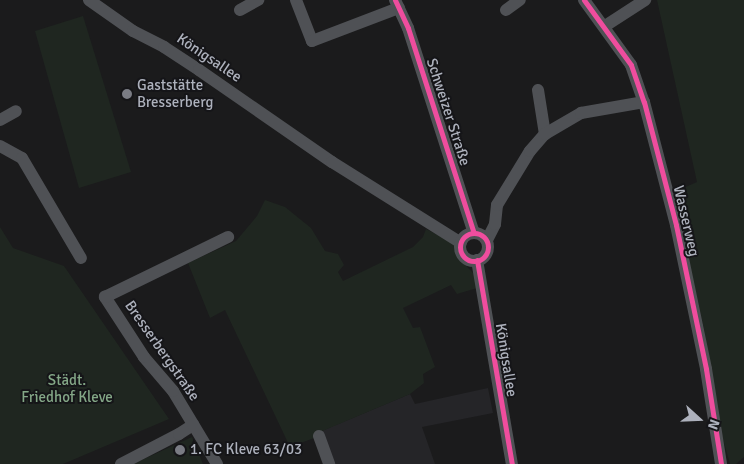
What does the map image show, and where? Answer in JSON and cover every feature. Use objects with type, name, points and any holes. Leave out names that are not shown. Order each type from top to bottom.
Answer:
[{"type":"street","name":"Königsallee","points":[[89,0],[133,31],[164,47],[200,70],[332,162],[461,243],[463,254],[467,258],[477,260],[512,464]]},
{"type":"street","points":[[240,10],[258,0]]},
{"type":"street","points":[[296,0],[312,41],[397,4]]},
{"type":"street","points":[[506,10],[520,0]]},
{"type":"street","name":"Wasserweg","points":[[584,0],[631,65],[644,102],[676,225],[706,369],[721,464]]},
{"type":"street","points":[[604,26],[645,0]]},
{"type":"street","name":"Schweizer Straße","points":[[397,4],[408,28],[474,233]]},
{"type":"street","points":[[538,90],[545,134]]},
{"type":"street","points":[[477,260],[485,256],[488,251],[487,240],[495,224],[497,205],[530,151],[545,134],[581,113],[644,102]]},
{"type":"street","points":[[0,120],[16,112]]},
{"type":"street","points":[[0,146],[22,158],[81,258]]},
{"type":"street","points":[[461,243],[464,237],[474,233],[487,240]]},
{"type":"street","name":"Bresserbergstraße","points":[[217,464],[172,391],[144,357],[105,297],[228,237]]},
{"type":"street","points":[[121,464],[179,434],[193,424]]},
{"type":"street","points":[[319,436],[329,464]]},
{"type":"shaded area","points":[[488,388],[493,413],[422,427],[435,464],[333,464],[319,432],[410,394],[415,404]]},
{"type":"green space","points":[[657,0],[744,0],[744,457],[736,464],[730,464],[721,432],[704,329],[674,192],[697,182]]},
{"type":"green space","points":[[83,16],[131,172],[79,188],[35,31]]},
{"type":"green space","points":[[265,200],[285,207],[311,228],[325,251],[338,254],[344,265],[338,272],[343,281],[413,247],[423,237],[426,229],[454,243],[455,254],[474,274],[477,288],[457,294],[451,285],[403,308],[413,328],[420,327],[435,367],[423,374],[424,383],[410,394],[320,432],[314,438],[290,447],[225,310],[210,318],[188,263],[236,241],[257,216]]},
{"type":"green space","name":"Städt. Friedhof Kleve","points":[[0,227],[13,248],[64,266],[169,419],[63,464],[0,464]]},
{"type":"green space","name":"1. FC Kleve 63/03","points":[[192,437],[203,464],[133,464]]},
{"type":"cycle path","points":[[395,0],[408,28],[474,233]]},
{"type":"cycle path","points":[[584,0],[631,65],[644,102],[676,225],[706,369],[721,464]]},
{"type":"cycle path","points":[[474,233],[484,237],[488,247],[484,257],[474,261],[464,257],[460,247],[464,237],[474,233]]},
{"type":"cycle path","points":[[477,260],[512,464]]},
{"type":"place","name":"Gaststätte Bresserberg","points":[[127,94]]},
{"type":"place","name":"1. FC Kleve 63/03","points":[[180,450]]}]
